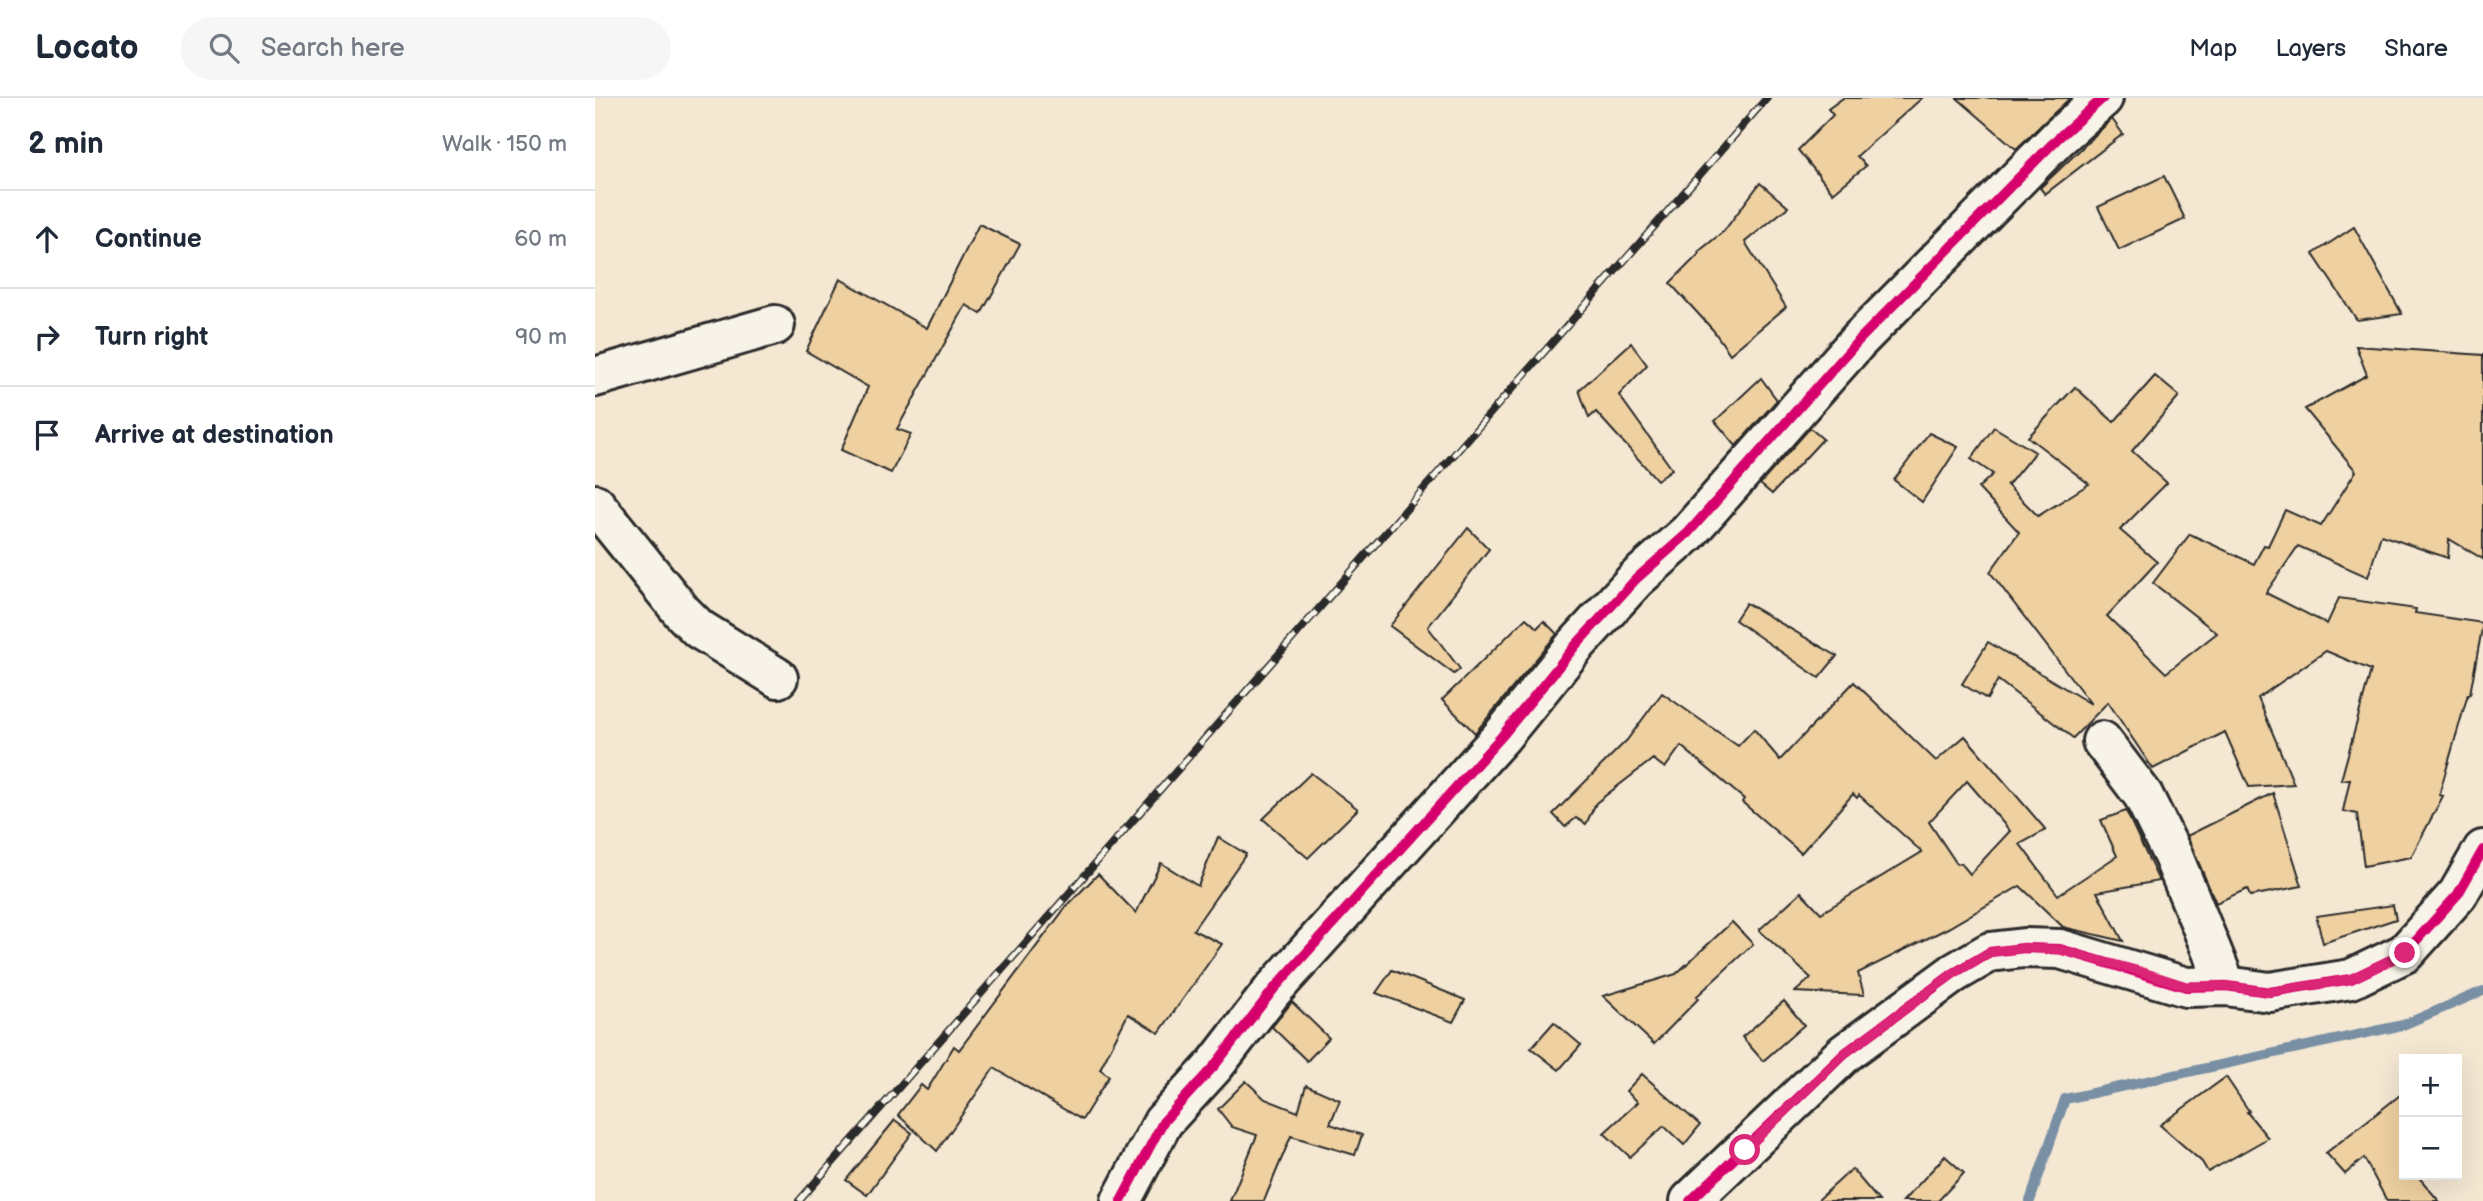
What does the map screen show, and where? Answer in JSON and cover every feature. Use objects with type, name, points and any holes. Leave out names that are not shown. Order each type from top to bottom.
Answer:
[{"type":"street","points":[[1121,1201],[1163,1122],[1215,1065],[1282,981],[1502,736],[1575,646],[1636,579],[1688,533],[1789,417],[1911,286],[2059,138],[2103,98]]},
{"type":"street","points":[[595,377],[775,325]]},
{"type":"street","points":[[595,504],[682,612],[699,629],[778,678]]},
{"type":"street","points":[[2102,741],[2143,795],[2173,856],[2226,986]]},
{"type":"street","points":[[1690,1201],[1845,1053],[1954,973],[1990,952],[2024,948],[2060,950],[2186,986],[2226,986],[2270,992],[2351,979],[2405,953],[2458,894],[2483,850]]},
{"type":"building","points":[[1843,98],[1922,98],[1857,156],[1866,166],[1833,193],[1798,150],[1833,115],[1828,109]]},
{"type":"building","points":[[1957,98],[2070,98],[2016,149]]},
{"type":"building","points":[[2112,119],[2123,134],[2045,194],[2040,188]]},
{"type":"building","points":[[2164,176],[2185,219],[2119,250],[2098,207]]},
{"type":"building","points":[[1760,183],[1788,207],[1745,242],[1786,307],[1730,354],[1713,330],[1670,283],[1698,252],[1724,231]]},
{"type":"building","points":[[979,224],[1020,244],[981,314],[966,305],[897,429],[911,434],[891,473],[841,450],[868,387],[806,351],[840,279],[927,328]]},
{"type":"building","points":[[2354,227],[2402,314],[2357,320],[2313,254]]},
{"type":"building","points":[[1631,343],[1647,365],[1619,395],[1672,469],[1657,480],[1596,412],[1589,418],[1579,390]]},
{"type":"building","points":[[2356,346],[2483,355],[2483,559],[2449,539],[2448,558],[2381,535],[2368,577],[2298,546],[2266,593],[2327,624],[2339,598],[2416,609],[2415,613],[2483,623],[2470,694],[2439,795],[2443,796],[2411,857],[2364,866],[2357,814],[2343,811],[2350,779],[2341,780],[2371,670],[2326,651],[2258,698],[2294,784],[2249,787],[2225,732],[2153,769],[2108,702],[2073,738],[1998,680],[1987,699],[1962,684],[1988,642],[2091,704],[1990,572],[2019,532],[1978,488],[1993,474],[1971,459],[1994,427],[2035,452],[2008,485],[2006,484],[2038,516],[2089,484],[2028,437],[2075,387],[2114,422],[2155,376],[2179,396],[2132,451],[2167,483],[2120,530],[2157,562],[2107,616],[2166,673],[2217,633],[2153,583],[2190,534],[2254,564],[2264,545],[2268,546],[2285,510],[2321,526],[2356,471],[2305,409],[2367,375]]},
{"type":"building","points":[[1761,378],[1777,400],[1736,446],[1715,421]]},
{"type":"building","points":[[1810,428],[1823,439],[1772,494],[1760,484]]},
{"type":"building","points":[[1929,433],[1958,447],[1922,502],[1894,480]]},
{"type":"building","points":[[1468,528],[1489,549],[1428,627],[1460,669],[1454,674],[1390,626]]},
{"type":"building","points":[[1746,603],[1837,656],[1819,678],[1735,620]]},
{"type":"building","points":[[1526,618],[1537,628],[1544,621],[1557,634],[1475,733],[1442,700]]},
{"type":"building","points":[[1854,682],[1936,761],[1965,736],[2046,830],[2020,844],[2058,895],[2117,856],[2101,820],[2126,811],[2159,881],[2097,892],[2123,941],[2063,927],[2020,886],[1948,928],[1858,973],[1864,995],[1795,992],[1811,978],[1759,930],[1801,892],[1821,913],[1922,852],[1859,795],[1857,798],[1853,794],[1801,853],[1742,802],[1744,799],[1681,746],[1665,768],[1653,759],[1596,803],[1586,824],[1576,818],[1565,827],[1553,814],[1627,740],[1662,693],[1738,746],[1754,729],[1780,760]],"holes":[[[1967,781],[2010,831],[1970,874],[1961,863],[1957,864],[1929,822]]]},
{"type":"building","points":[[1311,773],[1358,809],[1308,858],[1263,819]]},
{"type":"building","points":[[2273,793],[2302,886],[2250,896],[2247,889],[2216,903],[2187,836]]},
{"type":"building","points":[[1218,837],[1246,854],[1193,930],[1222,944],[1159,1033],[1128,1014],[1100,1069],[1109,1076],[1082,1120],[994,1068],[937,1151],[898,1115],[921,1085],[927,1090],[954,1046],[959,1050],[1066,907],[1098,874],[1136,913],[1161,863],[1198,886]]},
{"type":"building","points":[[2393,905],[2396,919],[2323,943],[2316,916]]},
{"type":"building","points":[[1732,922],[1753,944],[1696,997],[1698,999],[1654,1044],[1603,996],[1676,974]]},
{"type":"building","points":[[1392,970],[1465,1000],[1453,1022],[1376,993]]},
{"type":"building","points":[[1784,1001],[1804,1025],[1763,1061],[1742,1037]]},
{"type":"building","points":[[1292,1002],[1329,1038],[1307,1061],[1272,1027]]},
{"type":"building","points":[[1554,1022],[1581,1045],[1559,1070],[1531,1048]]},
{"type":"building","points":[[1642,1074],[1700,1125],[1684,1145],[1664,1126],[1630,1157],[1604,1133],[1638,1102],[1626,1091]]},
{"type":"building","points":[[2226,1077],[2249,1111],[2247,1112],[2268,1138],[2208,1172],[2202,1162],[2160,1125]]},
{"type":"building","points":[[1246,1081],[1265,1099],[1298,1112],[1306,1085],[1340,1100],[1330,1124],[1362,1135],[1355,1155],[1291,1136],[1264,1201],[1230,1201],[1257,1135],[1232,1127],[1218,1109]]},
{"type":"building","points":[[2399,1096],[2399,1180],[2421,1180],[2439,1201],[2387,1201],[2364,1158],[2345,1174],[2326,1153]]},
{"type":"building","points":[[895,1120],[912,1133],[867,1195],[846,1180]]},
{"type":"building","points":[[1945,1156],[1964,1173],[1938,1201],[1903,1201]]},
{"type":"building","points":[[1852,1169],[1879,1201],[1817,1201]]},
{"type":"waterway","points":[[2030,1201],[2065,1099],[2403,1025],[2483,991]]},
{"type":"railway","points":[[799,1201],[1767,98]]},
{"type":"cycle path","points":[[1121,1201],[1163,1122],[1215,1065],[1273,990],[1502,736],[1575,646],[1636,579],[1688,533],[1858,341],[2058,138],[2103,98]]},
{"type":"cycle path","points":[[1690,1201],[1845,1053],[1954,973],[1990,952],[2024,948],[2060,949],[2186,987],[2226,986],[2270,992],[2351,979],[2405,953],[2458,894],[2483,850]]},
{"type":"route","points":[[1745,1150],[1845,1053],[1954,973],[1990,952],[2024,948],[2060,950],[2186,986],[2226,986],[2270,992],[2351,979],[2405,953]]}]
